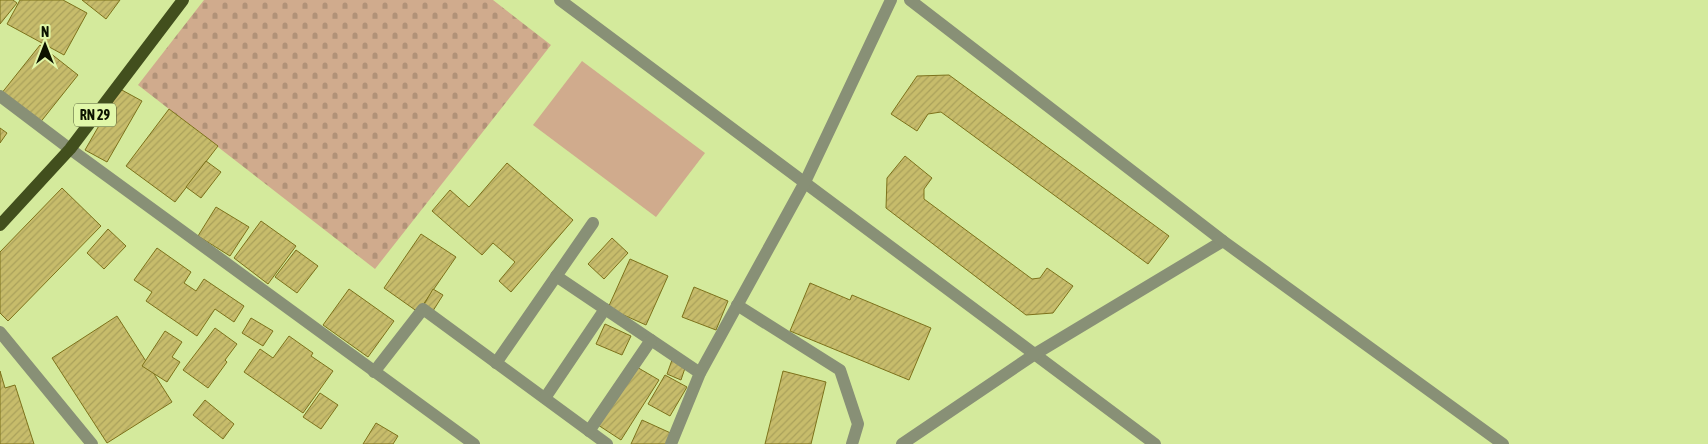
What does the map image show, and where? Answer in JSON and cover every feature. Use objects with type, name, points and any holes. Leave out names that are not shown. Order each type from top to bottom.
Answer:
[{"type":"main road","name":"RN 29","points":[[0,225],[70,149],[183,0]]},
{"type":"street","points":[[560,0],[1155,444]]},
{"type":"street","points":[[671,444],[700,373],[805,182],[891,0]]},
{"type":"street","points":[[910,0],[1224,241],[1503,444]]},
{"type":"street","points":[[0,96],[474,444]]},
{"type":"street","points":[[496,363],[593,223]]},
{"type":"street","points":[[902,444],[1035,354],[1224,241]]},
{"type":"street","points":[[556,276],[700,373]]},
{"type":"street","points":[[737,305],[840,370],[858,424],[852,444]]},
{"type":"street","points":[[374,372],[423,309],[607,444]]},
{"type":"street","points":[[545,398],[605,309]]},
{"type":"street","points":[[0,332],[92,444]]},
{"type":"street","points":[[589,431],[651,340]]},
{"type":"green space","points":[[204,0],[493,0],[551,45],[375,269],[138,85]]},
{"type":"green space","points":[[582,61],[705,153],[656,217],[533,125]]},
{"type":"building","points":[[0,0],[13,0],[17,3],[0,24]]},
{"type":"building","points":[[20,0],[63,0],[87,13],[64,55],[7,24]]},
{"type":"building","points":[[82,0],[120,0],[106,19]]},
{"type":"building","points":[[40,45],[78,75],[39,124],[1,94]]},
{"type":"building","points":[[949,75],[1169,236],[1148,264],[941,112],[928,114],[917,131],[891,114],[917,76]]},
{"type":"building","points":[[120,89],[142,101],[107,162],[85,150]]},
{"type":"building","points":[[169,109],[218,146],[175,202],[126,166]]},
{"type":"building","points":[[0,128],[7,133],[0,143]]},
{"type":"building","points":[[905,156],[932,178],[924,189],[924,199],[1032,279],[1040,278],[1047,268],[1073,286],[1053,313],[1026,315],[886,208],[887,178]]},
{"type":"building","points":[[206,161],[221,172],[201,198],[186,187]]},
{"type":"building","points":[[507,163],[573,220],[511,292],[499,281],[515,262],[493,243],[482,255],[432,211],[450,190],[469,207]]},
{"type":"building","points":[[62,188],[101,226],[8,321],[0,313],[0,252]]},
{"type":"building","points":[[216,207],[249,227],[230,256],[198,236]]},
{"type":"building","points":[[261,221],[296,246],[268,284],[234,258]]},
{"type":"building","points":[[108,229],[126,246],[104,269],[87,253]]},
{"type":"building","points":[[421,234],[456,257],[418,312],[384,288]]},
{"type":"building","points":[[612,238],[628,253],[604,279],[588,264]]},
{"type":"building","points":[[157,248],[191,272],[184,283],[196,291],[204,279],[244,306],[234,322],[215,309],[197,336],[146,301],[152,292],[134,280]]},
{"type":"building","points":[[296,250],[318,266],[297,293],[275,277]]},
{"type":"building","points":[[630,259],[668,276],[646,325],[608,308]]},
{"type":"building","points":[[810,283],[850,300],[852,295],[931,328],[909,380],[790,331]]},
{"type":"building","points":[[694,287],[728,301],[716,330],[682,317]]},
{"type":"building","points":[[349,289],[394,321],[368,357],[323,325]]},
{"type":"building","points":[[433,289],[443,295],[431,314],[422,308]]},
{"type":"building","points":[[117,316],[172,402],[107,443],[52,358]]},
{"type":"building","points":[[251,318],[273,331],[263,346],[242,333]]},
{"type":"building","points":[[605,324],[631,336],[622,355],[596,344]]},
{"type":"building","points":[[215,328],[237,344],[225,360],[227,362],[208,388],[183,370]]},
{"type":"building","points":[[165,331],[182,342],[172,357],[180,362],[167,382],[142,366]]},
{"type":"building","points":[[289,336],[313,353],[311,356],[333,371],[303,413],[244,372],[260,349],[273,358]]},
{"type":"building","points":[[672,360],[686,365],[681,380],[667,374]]},
{"type":"building","points":[[635,366],[659,380],[621,440],[598,425]]},
{"type":"building","points":[[0,371],[5,388],[15,385],[34,444],[0,444]]},
{"type":"building","points":[[783,371],[826,382],[811,444],[765,444]]},
{"type":"building","points":[[665,375],[687,387],[670,416],[648,404]]},
{"type":"building","points":[[320,393],[338,405],[321,429],[303,417]]},
{"type":"building","points":[[205,400],[234,424],[223,439],[193,415]]},
{"type":"building","points":[[642,420],[675,435],[671,444],[631,444]]},
{"type":"building","points":[[376,423],[398,436],[393,444],[363,444]]}]
